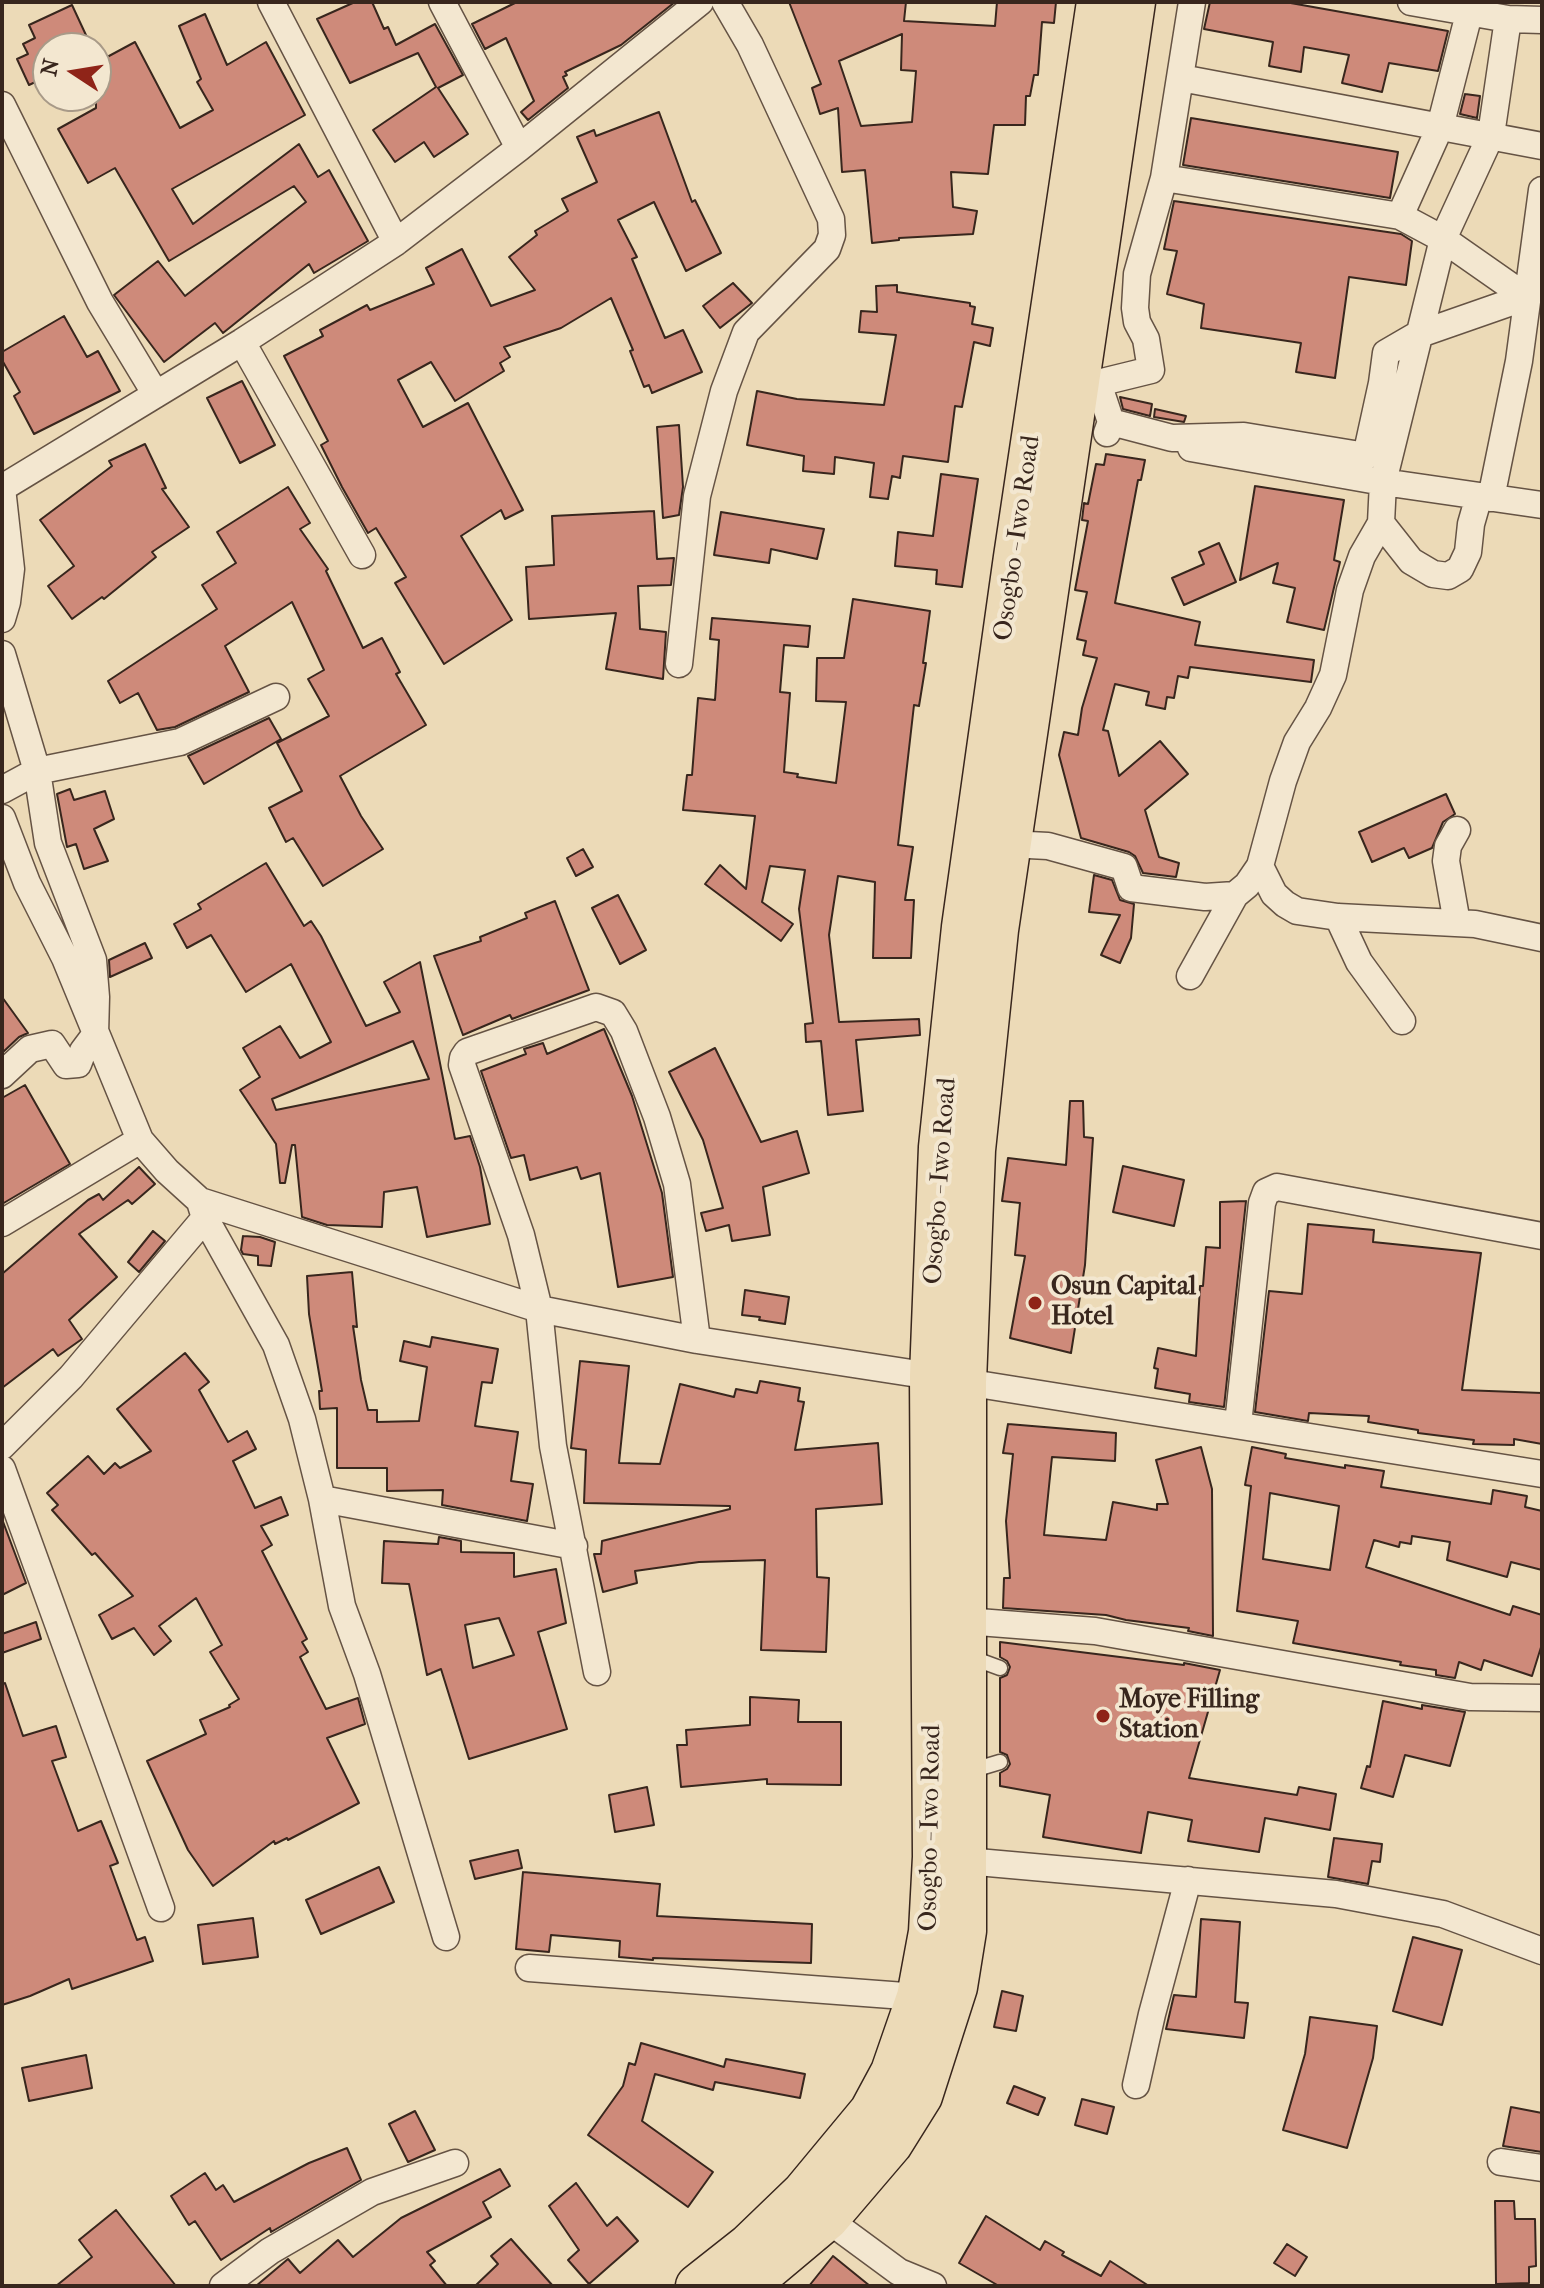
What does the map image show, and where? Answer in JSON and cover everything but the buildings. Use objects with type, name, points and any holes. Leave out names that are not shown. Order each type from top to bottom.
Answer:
[{"type":"main road","name":"Osogbo - Iwo Road","points":[[747,2286],[827,2219],[891,2144],[921,2096],[956,1987],[965,1931],[966,1861],[983,1767],[977,1648],[948,1379],[1009,844],[1096,431],[1108,56],[1098,2]]},
{"type":"main road","name":"Osogbo - Iwo Road","points":[[697,2286],[749,2245],[803,2193],[871,2111],[892,2072],[918,1997],[930,1932],[934,1857],[948,1379],[940,1147],[963,927],[1015,557],[1108,56],[1134,2]]},
{"type":"street","points":[[271,2],[396,242]]},
{"type":"street","points":[[442,2],[519,148]]},
{"type":"street","points":[[2,619],[11,569],[2,488],[242,342],[396,242],[519,148],[700,2]]},
{"type":"street","points":[[679,664],[697,496],[724,391],[746,332],[827,249],[832,235],[831,219],[750,45],[725,2]]},
{"type":"street","points":[[1096,431],[1098,383],[1151,370],[1146,339],[1137,322],[1137,274],[1164,178],[1192,2]]},
{"type":"street","points":[[1411,2],[1471,7],[1508,19],[1542,20]]},
{"type":"street","points":[[1400,216],[1440,127],[1471,7]]},
{"type":"street","points":[[1190,976],[1247,882],[1297,742],[1318,708],[1333,675],[1350,590],[1362,556],[1381,523],[1383,482],[1443,239],[1491,135],[1508,19]]},
{"type":"street","points":[[1181,78],[1542,146]]},
{"type":"street","points":[[2,105],[100,302],[155,393]]},
{"type":"street","points":[[1164,178],[1400,216],[1443,239],[1526,297]]},
{"type":"street","points":[[1381,523],[1411,561],[1433,574],[1448,576],[1460,569],[1468,552],[1471,524],[1485,497],[1519,361],[1542,190]]},
{"type":"street","points":[[1096,431],[1172,438],[1244,436],[1366,456],[1386,353],[1417,335],[1526,297]]},
{"type":"street","points":[[242,342],[362,555]]},
{"type":"street","points":[[1096,431],[1383,482],[1542,505]]},
{"type":"street","points":[[2,654],[37,771],[48,843],[93,960],[95,1035],[78,1064],[66,1065],[52,1044],[30,1049],[2,1075]]},
{"type":"street","points":[[2,790],[37,771],[180,742],[276,697]]},
{"type":"street","points":[[2,818],[27,883],[65,958],[140,1140],[202,1209],[276,1345],[302,1419],[322,1499],[342,1606],[367,1674],[446,1937]]},
{"type":"street","points":[[1457,830],[1448,846],[1446,861],[1457,923]]},
{"type":"street","points":[[1009,844],[1048,846],[1124,867],[1131,888],[1205,897],[1247,882],[1274,894],[1297,911],[1338,917],[1457,923],[1542,938]]},
{"type":"street","points":[[1338,917],[1359,962],[1402,1021]]},
{"type":"street","points":[[597,1672],[553,1446],[539,1309],[521,1235],[462,1065],[467,1052],[596,1007],[613,1013],[624,1031],[657,1117],[677,1184],[697,1340]]},
{"type":"street","points":[[2,1223],[140,1140]]},
{"type":"street","points":[[1238,1424],[1262,1203],[1266,1192],[1277,1187],[1542,1236]]},
{"type":"street","points":[[202,1209],[539,1309],[697,1340],[1542,1474]]},
{"type":"street","points":[[2,1446],[71,1377],[202,1209]]},
{"type":"street","points":[[2,1469],[161,1908]]},
{"type":"street","points":[[322,1499],[574,1546]]},
{"type":"street","points":[[977,1648],[1095,1631],[1470,1697],[1542,1698]]},
{"type":"street","points":[[966,1861],[1336,1894],[1443,1914],[1542,1951]]},
{"type":"street","points":[[1136,2085],[1188,1880]]},
{"type":"street","points":[[529,1968],[918,1997]]},
{"type":"street","points":[[1501,2162],[1542,2168]]},
{"type":"street","points":[[223,2286],[270,2251],[372,2192],[455,2163]]},
{"type":"street","points":[[827,2219],[897,2279],[933,2286]]},
{"type":"place","name":"Osun Capital Hotel","points":[[1035,1303]]},
{"type":"place","name":"Moye Filling Station","points":[[1103,1716]]}]
